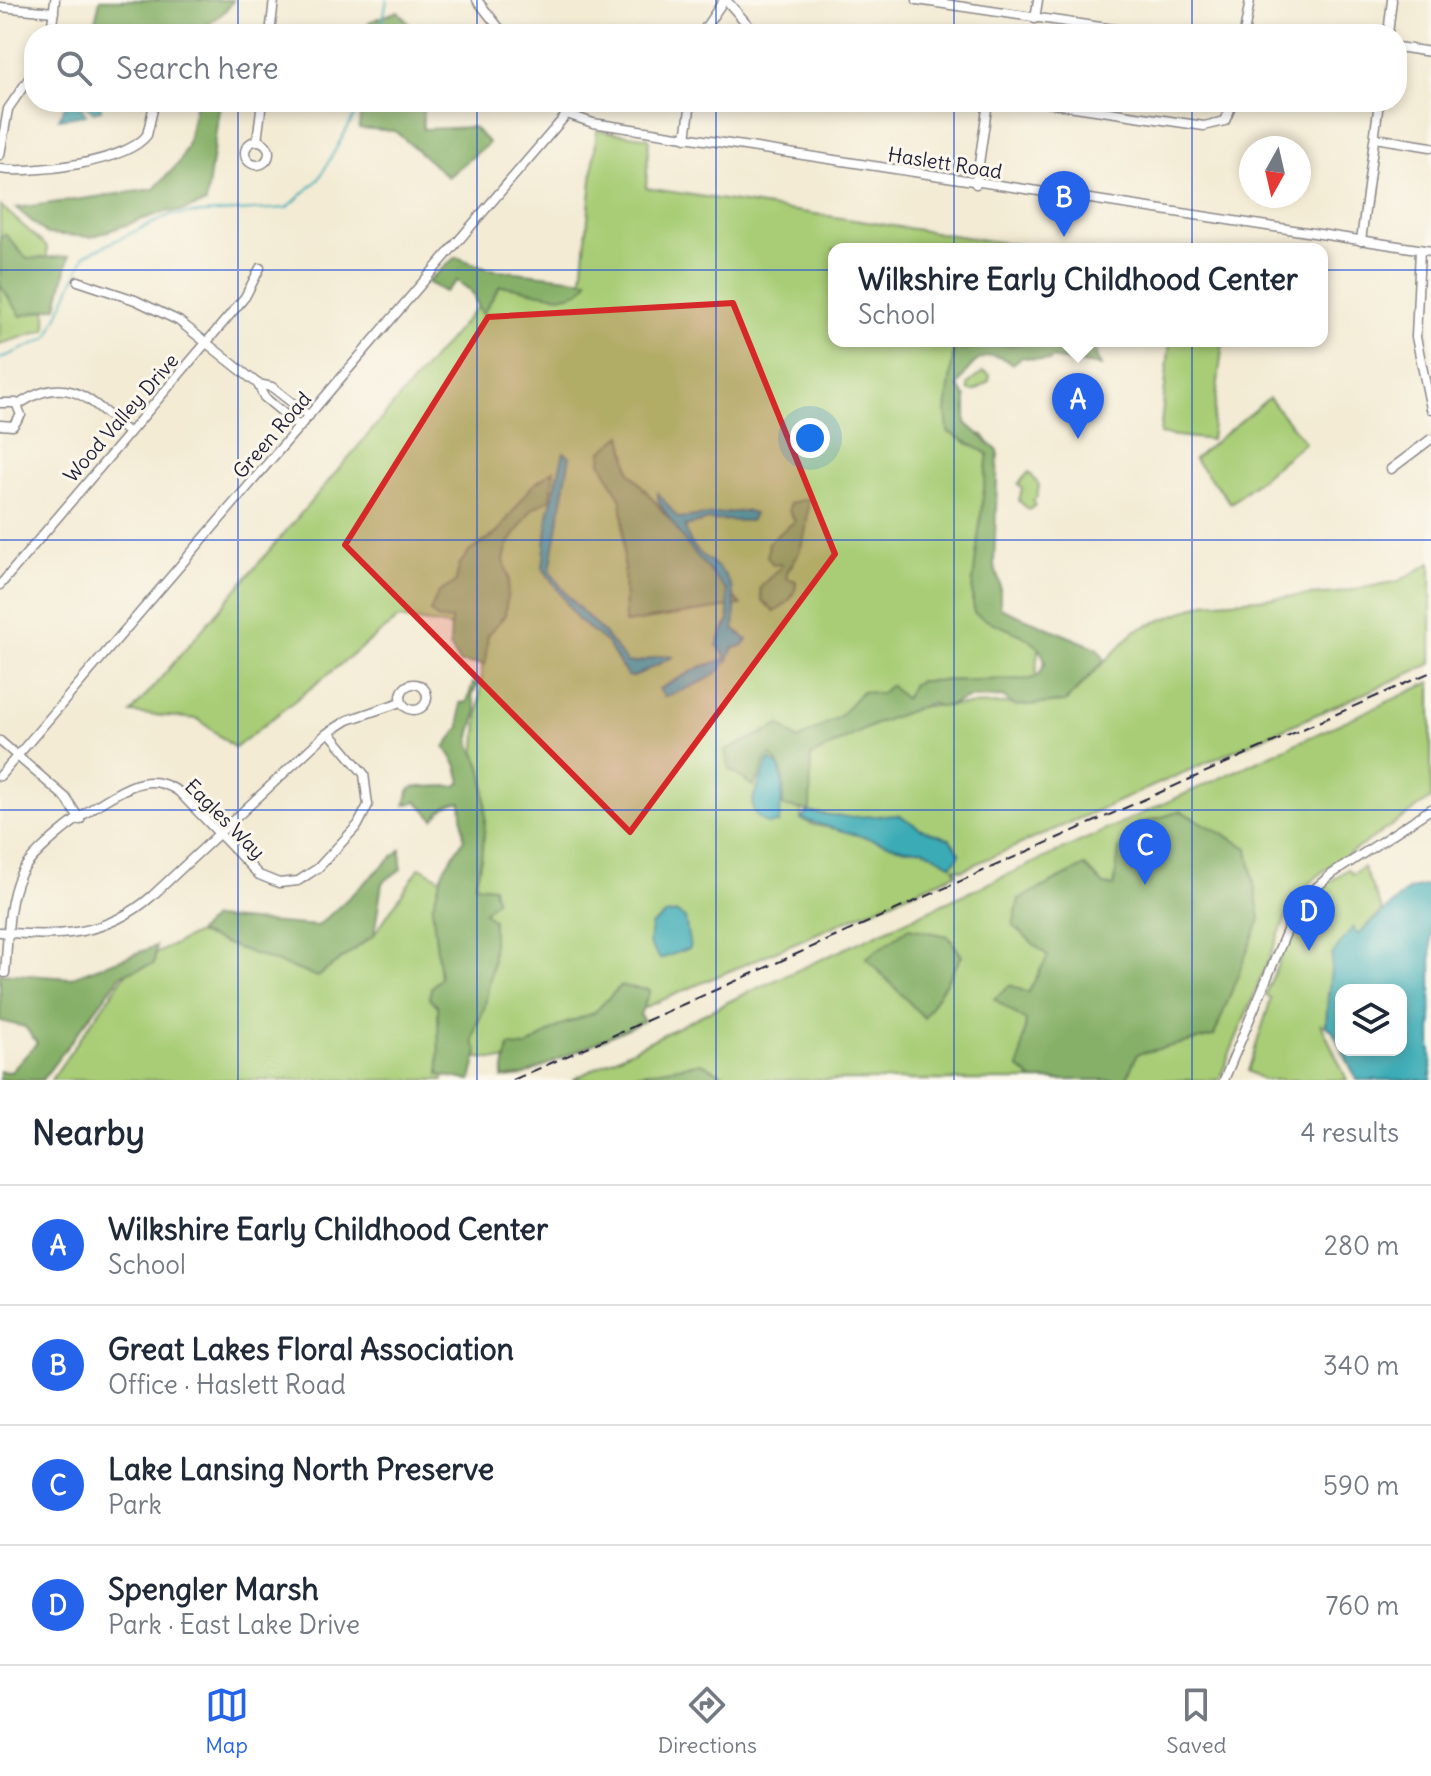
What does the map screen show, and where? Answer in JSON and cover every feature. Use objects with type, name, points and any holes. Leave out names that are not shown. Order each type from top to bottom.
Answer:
[{"type":"street","points":[[52,24],[55,0]]},
{"type":"street","points":[[271,24],[274,0]]},
{"type":"street","points":[[477,0],[496,24]]},
{"type":"street","points":[[708,24],[725,0],[747,24]]},
{"type":"street","points":[[917,0],[1073,24]]},
{"type":"street","points":[[1035,19],[1038,0]]},
{"type":"street","points":[[1246,24],[1250,0]]},
{"type":"street","points":[[1389,24],[1392,0]]},
{"type":"street","points":[[0,7],[54,12]]},
{"type":"street","points":[[1407,48],[1431,52]]},
{"type":"street","points":[[0,155],[8,109],[24,86]]},
{"type":"street","points":[[0,169],[19,170],[128,151],[147,135],[151,112]]},
{"type":"street","points":[[257,141],[261,112]]},
{"type":"street","points":[[686,138],[690,112]]},
{"type":"street","points":[[976,184],[987,112]]},
{"type":"street","points":[[1107,112],[1199,126],[1222,123],[1228,112]]},
{"type":"street","points":[[1361,241],[1378,112]]},
{"type":"street","name":"Haslett Road","points":[[567,114],[593,123],[976,184],[1431,251]]},
{"type":"street","name":"Green Road","points":[[0,776],[567,114]]},
{"type":"street","points":[[1375,138],[1431,147]]},
{"type":"street","points":[[1420,250],[1414,300],[1416,337],[1431,409]]},
{"type":"street","name":"Wood Valley Drive","points":[[0,585],[245,297],[260,268]]},
{"type":"street","points":[[78,281],[160,311],[208,341],[258,384],[264,397],[300,427]]},
{"type":"street","points":[[258,384],[272,387],[309,416]]},
{"type":"street","points":[[18,405],[46,390],[73,391],[86,396],[129,433]]},
{"type":"street","points":[[0,403],[9,401],[18,405]]},
{"type":"street","points":[[0,425],[10,427],[19,422],[18,405]]},
{"type":"street","points":[[1391,469],[1431,439]]},
{"type":"street","points":[[5,932],[70,935],[114,922],[144,904],[329,732],[348,720],[401,702]]},
{"type":"street","name":"Eagles Way","points":[[5,973],[5,932],[15,890],[28,861],[47,842],[134,785],[155,782],[178,791],[254,872],[268,880],[292,883],[314,872],[361,820],[369,798],[361,768],[329,732]]},
{"type":"street","points":[[0,741],[66,798],[80,820]]},
{"type":"street","points":[[1224,1080],[1299,902],[1332,874],[1431,809]]},
{"type":"highlighted area","points":[[733,303],[835,554],[630,832],[345,545],[488,317]]},
{"type":"green space","points":[[100,0],[233,0],[210,24],[94,24]]},
{"type":"green space","points":[[398,11],[409,24],[369,24]]},
{"type":"green space","points":[[194,112],[219,112],[206,203],[182,211],[164,212],[91,237],[47,234],[16,208],[154,189],[179,163],[187,146]]},
{"type":"green space","points":[[360,112],[423,112],[423,129],[473,127],[489,143],[448,177],[395,131],[359,128]]},
{"type":"green space","points":[[597,130],[649,138],[646,188],[1004,243],[828,243],[828,347],[968,347],[967,356],[958,354],[949,429],[984,435],[989,444],[972,601],[1039,637],[1035,690],[910,698],[803,752],[801,819],[813,825],[867,834],[807,812],[809,755],[901,707],[1065,702],[1136,630],[1205,603],[1336,593],[1399,581],[1431,563],[1431,664],[962,870],[954,868],[957,873],[518,1062],[452,1055],[485,632],[399,618],[235,748],[198,719],[131,713],[499,281],[581,288]]},
{"type":"green space","points":[[0,205],[47,247],[46,330],[0,344]]},
{"type":"green space","points":[[5,234],[27,259],[69,256],[57,307],[21,316],[0,285],[0,238]]},
{"type":"green space","points":[[456,257],[489,269],[588,280],[582,289],[561,296],[500,286],[482,315],[471,291],[457,281],[445,292],[427,282]]},
{"type":"green space","points":[[1006,347],[1042,347],[1042,352]]},
{"type":"green space","points":[[1097,347],[1096,357],[1101,366],[1052,358],[1049,361],[1022,357],[1012,364],[994,356],[979,359],[958,387],[966,397],[966,423],[998,451],[994,565],[1000,584],[1000,608],[1097,648],[1105,660],[1065,702],[1014,706],[1003,697],[969,698],[946,706],[931,703],[878,723],[811,756],[810,811],[783,806],[782,772],[771,755],[766,757],[753,786],[729,769],[725,751],[780,725],[798,740],[840,716],[862,691],[880,694],[890,685],[905,699],[913,684],[919,681],[1031,679],[1039,675],[1045,663],[1035,644],[974,613],[972,590],[988,454],[948,432],[946,411],[954,349]]},
{"type":"green space","points":[[1169,347],[1222,347],[1211,440],[1160,434]]},
{"type":"green space","points":[[983,372],[990,375],[989,381],[975,391],[969,391],[968,384]]},
{"type":"green space","points":[[1269,398],[1305,442],[1231,503],[1194,459]]},
{"type":"green space","points":[[622,435],[630,472],[741,605],[625,623],[621,500],[601,462],[602,451]]},
{"type":"green space","points":[[554,470],[550,499],[532,509],[508,545],[504,560],[509,578],[505,615],[488,635],[485,664],[459,663],[450,646],[451,620],[438,619],[430,612],[438,593],[456,582],[459,565],[469,552],[497,533],[532,486]]},
{"type":"green space","points":[[1029,472],[1039,485],[1037,497],[1033,500],[1035,505],[1029,510],[1019,501],[1022,488],[1018,484]]},
{"type":"green space","points":[[808,499],[804,538],[787,572],[787,578],[796,581],[795,591],[774,612],[762,600],[760,588],[781,567],[781,564],[773,565],[767,556],[769,542],[795,521],[789,511],[790,503]]},
{"type":"green space","points":[[1431,682],[1431,799],[1322,872],[1294,898],[1219,1080],[572,1080],[734,999]]},
{"type":"green space","points":[[473,683],[478,684],[472,696],[477,714],[470,741],[484,780],[485,810],[475,885],[493,887],[496,900],[484,912],[493,920],[493,963],[484,1010],[473,1041],[478,1052],[471,1080],[439,1075],[438,1006],[429,998],[431,988],[440,978],[432,907],[444,869],[464,839],[461,802],[446,807],[434,819],[417,801],[405,805],[409,790],[414,787],[456,786],[461,782],[457,766],[445,747],[460,727],[460,703],[467,702]]},
{"type":"green space","points":[[1181,811],[1248,848],[1260,919],[1214,1036],[1137,1054],[1126,1080],[1033,1080],[1019,1068],[1026,1021],[994,999],[1010,985],[1028,993],[1048,956],[1013,926],[1019,899],[1085,866],[1104,885],[1114,886],[1119,849],[1135,825]]},
{"type":"green space","points":[[401,849],[401,869],[382,883],[374,935],[317,977],[197,933],[212,918],[318,926]]},
{"type":"green space","points":[[420,867],[456,887],[443,1080],[51,1080],[131,966],[197,933],[317,977],[374,935]]},
{"type":"green space","points":[[1363,867],[1382,910],[1358,935],[1354,932],[1345,942],[1331,975],[1326,1026],[1321,1024],[1347,1080],[1264,1080],[1248,1071],[1271,999],[1265,995],[1293,928],[1312,894],[1348,869],[1352,874]]},
{"type":"green space","points":[[909,928],[948,936],[962,956],[924,1018],[866,958]]},
{"type":"green space","points":[[156,946],[154,964],[122,974],[42,1080],[0,1080],[0,1071],[11,1072],[37,1043],[25,1027],[0,1021],[0,973],[70,978]]},
{"type":"green space","points":[[620,986],[650,990],[640,1015],[644,1021],[522,1076],[502,1078],[509,1046],[526,1047],[561,1025],[594,1013]]},
{"type":"green space","points":[[702,1063],[733,1080],[613,1080],[618,1074],[637,1074]]},
{"type":"water","points":[[62,112],[84,112],[86,115],[59,119]]},
{"type":"water","points":[[564,452],[570,456],[550,570],[567,595],[626,662],[673,657],[633,677],[627,676],[607,643],[578,620],[543,568],[548,515]]},
{"type":"water","points":[[658,493],[678,518],[745,511],[754,514],[750,521],[710,520],[685,526],[689,540],[716,566],[731,587],[735,605],[734,629],[747,640],[744,645],[732,649],[722,668],[714,675],[664,697],[659,689],[700,667],[723,660],[725,655],[717,645],[729,620],[727,591],[685,542],[658,501]]},
{"type":"water","points":[[770,759],[779,767],[783,784],[779,823],[767,824],[755,814],[752,802]]},
{"type":"water","points":[[807,812],[848,817],[899,815],[922,829],[950,839],[960,854],[952,865],[923,849],[905,849],[801,819]]},
{"type":"water","points":[[1431,884],[1431,1080],[1357,1080],[1345,1056],[1407,1056],[1407,984],[1335,984],[1335,1036],[1326,1026],[1332,955],[1353,927],[1358,935],[1408,890]]},
{"type":"water","points":[[677,913],[685,918],[690,948],[660,959],[649,944],[651,925],[665,915]]},
{"type":"waterway","points":[[382,24],[387,0]]},
{"type":"waterway","points":[[0,359],[48,338],[85,255],[170,215],[287,208],[319,179],[356,112]]},
{"type":"railway","points":[[513,1080],[1431,672]]},
{"type":"place","name":"Great Lakes Floral Association","points":[[1064,237]]},
{"type":"place","name":"Wilkshire Early Childhood Center","points":[[1078,439]]},
{"type":"place","name":"Lake Lansing North Preserve","points":[[1145,885]]},
{"type":"place","name":"Spengler Marsh","points":[[1309,951]]}]
